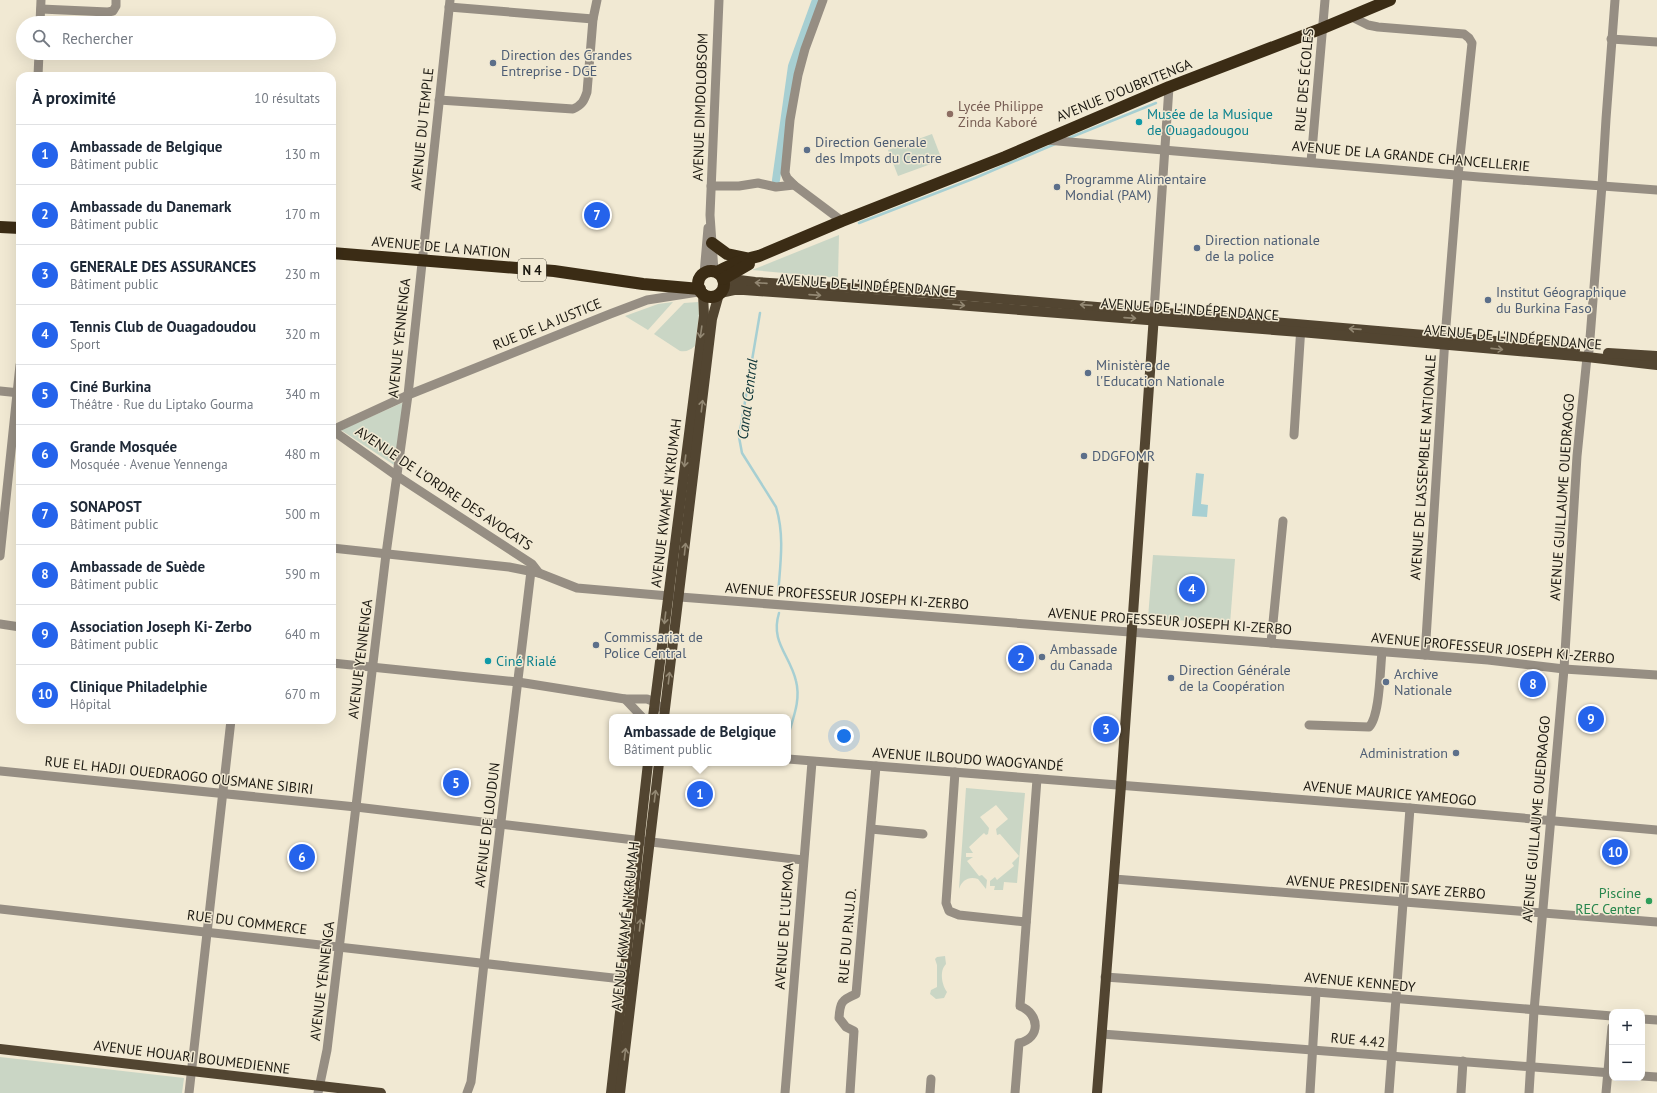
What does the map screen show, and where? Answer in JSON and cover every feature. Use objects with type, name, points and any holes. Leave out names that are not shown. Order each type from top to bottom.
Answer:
[{"type":"highway","name":"AVENUE D'OUBRITENGA","points":[[711,284],[754,257],[1169,88],[1323,28],[1390,0]]},
{"type":"highway","points":[[0,227],[16,228]]},
{"type":"highway","points":[[712,243],[727,254],[734,257],[754,257]]},
{"type":"highway","name":"AVENUE DE LA NATION","points":[[336,253],[554,271],[643,284],[711,284]]},
{"type":"main road","name":"AVENUE DE L'INDÉPENDANCE","points":[[711,284],[734,290],[944,299],[1154,315],[1518,347],[1588,354],[1657,364]]},
{"type":"main road","name":"AVENUE KWAMÉ N'KRUMAH","points":[[665,714],[680,597],[682,524],[704,316],[711,284]]},
{"type":"main road","name":"AVENUE KWAMÉ N'KRUMAH","points":[[653,714],[668,596],[682,524],[712,319],[711,284]]},
{"type":"main road","points":[[1098,1093],[1105,977],[1121,785],[1154,315]]},
{"type":"main road","name":"AVENUE DE L'INDÉPENDANCE","points":[[1588,354],[1657,356]]},
{"type":"main road","name":"AVENUE KWAMÉ N'KRUMAH","points":[[620,1093],[629,980],[644,842],[648,766]]},
{"type":"main road","name":"AVENUE KWAMÉ N'KRUMAH","points":[[644,842],[658,766]]},
{"type":"main road","name":"AVENUE KWAMÉ N'KRUMAH","points":[[611,1093],[629,980]]},
{"type":"main road","name":"AVENUE HOUARI BOUMEDIENNE","points":[[0,1049],[192,1071],[323,1090],[381,1093]]},
{"type":"street","points":[[40,16],[41,4],[108,12],[113,11],[116,6],[116,0]]},
{"type":"street","points":[[439,100],[573,109],[578,106],[584,101],[587,92],[593,19],[597,0]]},
{"type":"street","name":"AVENUE DIMDOLOBSOM","points":[[711,284],[712,243],[710,215],[719,0]]},
{"type":"street","points":[[823,0],[800,63],[790,120],[785,173],[787,178],[794,185],[842,221]]},
{"type":"street","name":"RUE DES ÉCOLES","points":[[1311,162],[1325,0]]},
{"type":"street","name":"AVENUE GUILLAUME OUEDRAOGO","points":[[1529,1093],[1542,913],[1564,669],[1577,456],[1588,354],[1615,0]]},
{"type":"street","points":[[449,3],[593,19]]},
{"type":"street","name":"AVENUE DU TEMPLE","points":[[421,261],[449,3]]},
{"type":"street","name":"AVENUE DE L'ASSEMBLEE NATIONALE","points":[[1350,16],[1368,25],[1378,27],[1464,34],[1472,42],[1458,175],[1445,341],[1425,654]]},
{"type":"street","points":[[1612,39],[1657,42]]},
{"type":"street","points":[[38,72],[39,60]]},
{"type":"street","points":[[1154,315],[1169,88]]},
{"type":"street","name":"AVENUE DE LA GRANDE CHANCELLERIE","points":[[1043,139],[1458,175],[1657,190]]},
{"type":"street","points":[[711,186],[739,186],[758,183],[776,187],[794,185]]},
{"type":"street","name":"AVENUE DIMDOLOBSOM","points":[[710,215],[706,241],[711,284]]},
{"type":"street","name":"AVENUE YENNENGA","points":[[323,1090],[386,554],[408,395],[421,261]]},
{"type":"street","name":"RUE DE LA JUSTICE","points":[[336,428],[408,395],[647,300],[711,284]]},
{"type":"street","points":[[1294,435],[1301,328]]},
{"type":"street","points":[[0,391],[16,393]]},
{"type":"street","points":[[0,556],[2,509],[16,408]]},
{"type":"street","name":"AVENUE DE L'ORDRE DES AVOCATS","points":[[336,433],[397,476],[532,564],[535,572]]},
{"type":"street","points":[[1271,643],[1282,521]]},
{"type":"street","points":[[336,548],[509,567],[535,572]]},
{"type":"street","name":"AVENUE PROFESSEUR JOSEPH KI-ZERBO","points":[[535,572],[576,588],[1132,633],[1425,654],[1564,669],[1657,675]]},
{"type":"street","name":"AVENUE DE LOUDUN","points":[[467,1093],[471,1082],[518,682],[535,572]]},
{"type":"street","points":[[0,624],[16,626]]},
{"type":"street","points":[[1309,725],[1369,727],[1373,721],[1376,710],[1382,652]]},
{"type":"street","points":[[336,663],[518,682],[626,699],[639,698],[655,702],[664,714]]},
{"type":"street","points":[[626,699],[640,714]]},
{"type":"street","points":[[190,1093],[231,724]]},
{"type":"street","name":"AVENUE ILBOUDO WAOGYANDÉ","points":[[791,759],[1121,785]]},
{"type":"street","name":"AVENUE DE L'UEMOA","points":[[785,1093],[812,762]]},
{"type":"street","name":"RUE DU P.N.U.D.","points":[[850,1093],[854,1031],[846,1026],[839,1018],[839,1007],[846,998],[856,994],[876,766]]},
{"type":"street","name":"RUE EL HADJI OUEDRAOGO OUSMANE SIBIRI","points":[[0,770],[356,807],[803,860]]},
{"type":"street","points":[[956,772],[946,903],[949,911],[959,915],[1026,922]]},
{"type":"street","points":[[1015,1093],[1019,1043],[1030,1039],[1034,1032],[1035,1023],[1034,1017],[1020,1006],[1037,779]]},
{"type":"street","name":"AVENUE MAURICE YAMEOGO","points":[[1121,785],[1410,808],[1657,830]]},
{"type":"street","points":[[1389,1093],[1410,808]]},
{"type":"street","points":[[870,829],[923,834]]},
{"type":"street","name":"AVENUE PRESIDENT SAYE ZERBO","points":[[1114,879],[1657,922]]},
{"type":"street","name":"RUE DU COMMERCE","points":[[0,909],[629,980]]},
{"type":"street","name":"AVENUE KENNEDY","points":[[1105,977],[1316,992],[1534,1011],[1609,1016]]},
{"type":"street","points":[[1310,1093],[1316,992]]},
{"type":"street","points":[[1645,1019],[1657,1020]]},
{"type":"street","name":"RUE 4.42","points":[[1102,1034],[1609,1073]]},
{"type":"street","points":[[1461,1093],[1463,1062]]},
{"type":"street","points":[[1645,1076],[1657,1077]]},
{"type":"street","points":[[1606,1093],[1609,1078]]},
{"type":"street","points":[[930,1093],[931,1079]]},
{"type":"street","name":"AVENUE DE LOUDUN","points":[[471,1082],[473,1093]]},
{"type":"green space","points":[[932,134],[942,160],[898,176],[888,150]]},
{"type":"green space","points":[[839,235],[838,278],[752,270]]},
{"type":"green space","points":[[673,302],[648,330],[625,316],[658,304]]},
{"type":"green space","points":[[698,302],[699,314],[695,346],[690,350],[680,351],[654,334],[684,303]]},
{"type":"green space","points":[[404,402],[394,465],[341,430]]},
{"type":"green space","points":[[1153,555],[1235,559],[1230,624],[1148,618]]},
{"type":"green space","points":[[966,788],[1025,793],[1017,883],[1004,882],[1003,890],[994,890],[995,886],[990,886],[990,881],[995,877],[997,880],[1014,866],[1012,863],[1019,856],[1000,834],[997,835],[996,829],[1008,819],[996,805],[980,817],[989,828],[988,834],[986,835],[984,833],[969,847],[973,853],[966,853],[966,857],[973,857],[967,861],[979,876],[982,875],[987,880],[986,889],[978,879],[969,878],[964,881],[959,889]]},
{"type":"green space","points":[[945,956],[946,964],[942,970],[942,978],[947,992],[944,998],[936,999],[930,994],[931,990],[937,987],[937,965],[935,959],[937,957]]},
{"type":"green space","points":[[0,1057],[184,1078],[182,1093],[0,1093]]},
{"type":"water","points":[[1196,473],[1204,474],[1201,504],[1208,505],[1207,517],[1192,516]]},
{"type":"waterway","name":"Canal Central","points":[[776,180],[792,66],[816,0]]},
{"type":"waterway","points":[[1069,138],[1156,103]]},
{"type":"waterway","points":[[859,223],[975,178],[1055,144]]},
{"type":"waterway","name":"Canal Central","points":[[760,313],[739,437],[742,453],[776,507],[779,518],[781,551],[778,595]]},
{"type":"waterway","points":[[779,613],[777,632],[782,648],[790,663],[796,681],[798,695],[791,726]]},
{"type":"place","name":"Direction des Grandes Entreprise - DGE","points":[[493,63]]},
{"type":"place","name":"Lycée Philippe Zinda Kaboré","points":[[950,114]]},
{"type":"place","name":"Musée de la Musique de Ouagadougou","points":[[1139,122]]},
{"type":"place","name":"Direction Generale des Impots du Centre","points":[[807,150]]},
{"type":"place","name":"Programme Alimentaire Mondial (PAM)","points":[[1057,187]]},
{"type":"place","name":"SONAPOST","points":[[597,215]]},
{"type":"place","name":"Direction nationale de la police","points":[[1197,248]]},
{"type":"place","name":"Institut Géographique du Burkina Faso","points":[[1488,300]]},
{"type":"place","name":"Ministère de l'Education Nationale","points":[[1088,373]]},
{"type":"place","name":"DDGFOMR","points":[[1084,456]]},
{"type":"place","name":"Tennis Club de Ouagadoudou","points":[[1192,589]]},
{"type":"place","name":"Commissariat de Police Central","points":[[596,645]]},
{"type":"place","name":"Ambassade du Canada","points":[[1042,657]]},
{"type":"place","name":"Ambassade du Danemark","points":[[1021,658]]},
{"type":"place","name":"Ciné Rialé","points":[[488,661]]},
{"type":"place","name":"Direction Générale de la Coopération","points":[[1171,678]]},
{"type":"place","name":"Archive Nationale","points":[[1386,682]]},
{"type":"place","name":"Ambassade de Suède","points":[[1533,684]]},
{"type":"place","name":"Association Joseph Ki- Zerbo","points":[[1591,719]]},
{"type":"place","name":"GENERALE DES ASSURANCES","points":[[1106,729]]},
{"type":"place","name":"Administration","points":[[1456,753]]},
{"type":"place","name":"Ciné Burkina","points":[[456,783]]},
{"type":"place","name":"Ambassade de Belgique","points":[[700,794]]},
{"type":"place","name":"Clinique Philadelphie","points":[[1615,852]]},
{"type":"place","name":"Grande Mosquée","points":[[302,857]]},
{"type":"place","name":"Piscine REC Center","points":[[1649,901]]}]
